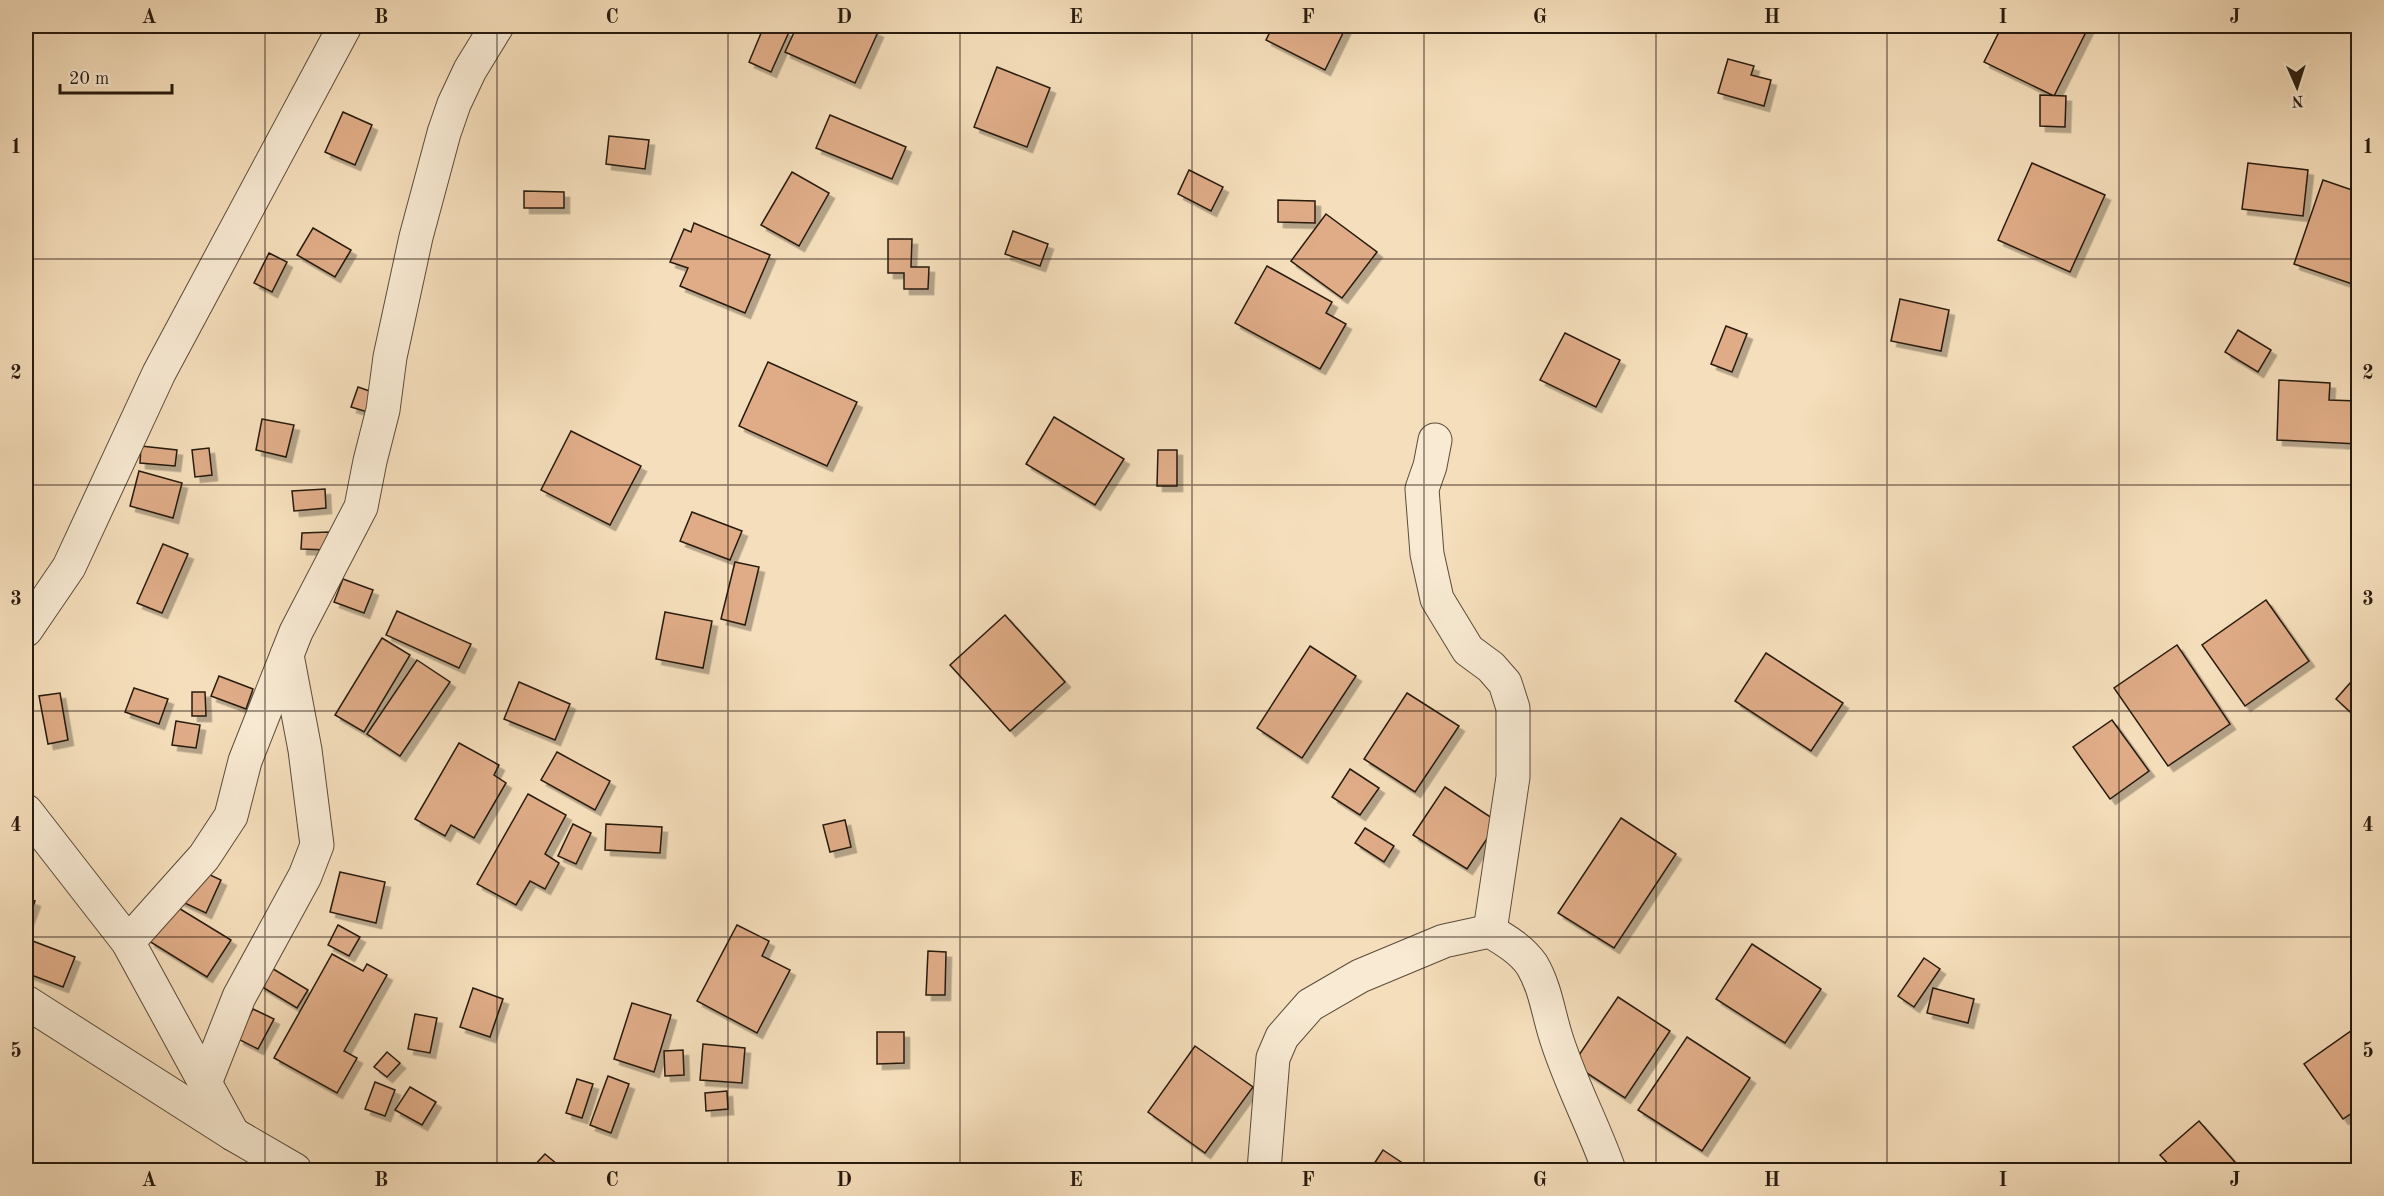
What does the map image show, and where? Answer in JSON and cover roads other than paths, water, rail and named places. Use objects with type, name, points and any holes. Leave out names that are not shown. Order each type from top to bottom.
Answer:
[{"type":"street","points":[[26,630],[69,567],[90,516],[159,373],[345,26]]},
{"type":"street","points":[[128,942],[204,857],[231,816],[244,761],[296,632],[361,507],[369,461],[383,410],[390,357],[416,237],[444,133],[454,104],[470,70],[497,26]]},
{"type":"street","points":[[1435,440],[1430,466],[1422,489],[1427,554],[1434,591],[1468,650],[1491,668],[1504,683],[1513,708],[1513,777],[1490,931]]},
{"type":"street","points":[[205,1083],[239,998],[305,876],[317,845],[305,750],[288,655]]},
{"type":"street","points":[[26,811],[128,942],[233,1134]]},
{"type":"street","points":[[1264,1170],[1273,1058],[1282,1037],[1310,1005],[1360,976],[1444,941],[1490,931],[1511,943],[1531,964],[1546,998],[1555,1034],[1568,1070],[1609,1170]]},
{"type":"street","points":[[26,1002],[233,1134],[295,1170]]}]
